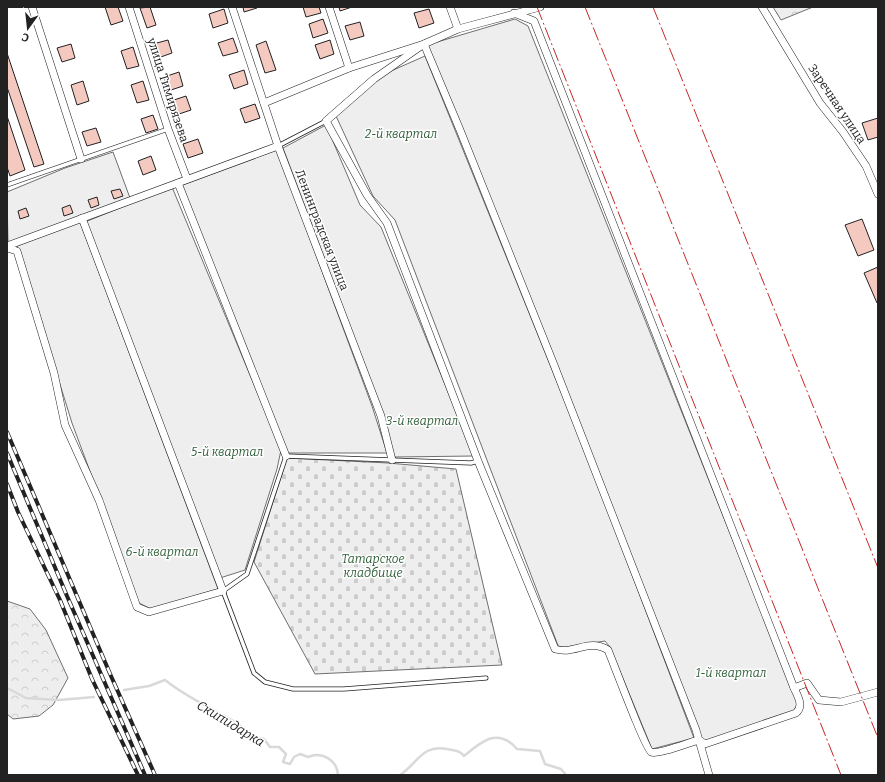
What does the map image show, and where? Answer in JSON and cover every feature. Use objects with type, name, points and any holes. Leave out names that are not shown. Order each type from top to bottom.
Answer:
[{"type":"street","points":[[32,7],[81,159]]},
{"type":"street","name":"улица Тимирязева","points":[[129,7],[168,129],[187,179]]},
{"type":"street","name":"Ленинградская улица","points":[[232,7],[278,146],[381,416],[392,460]]},
{"type":"street","points":[[329,7],[349,68]]},
{"type":"street","points":[[450,7],[458,29]]},
{"type":"street","points":[[264,102],[349,68],[424,44],[458,29],[540,7]]},
{"type":"street","name":"Заречная улица","points":[[762,7],[820,103],[843,132],[866,166],[878,194]]},
{"type":"street","points":[[514,14],[534,21],[801,706],[796,713],[705,744],[699,740]]},
{"type":"street","points":[[424,44],[374,79],[326,121],[367,195],[386,223],[478,461],[555,649],[563,651],[599,645],[608,650],[633,709],[643,741],[651,752],[656,753],[699,740]]},
{"type":"street","points":[[424,44],[554,365],[699,740],[709,775]]},
{"type":"street","points":[[7,247],[278,146]]},
{"type":"street","points":[[178,183],[286,456]]},
{"type":"street","points":[[7,247],[17,251],[54,373],[65,425],[99,500],[137,607],[149,612],[223,591],[82,218]]},
{"type":"street","points":[[794,688],[807,683],[819,700],[841,702],[878,692]]},
{"type":"lane","points":[[278,146],[326,121]]},
{"type":"lane","points":[[7,186],[168,129]]},
{"type":"lane","points":[[478,461],[471,463],[286,456],[247,574],[223,591],[254,673],[265,682],[293,689],[344,689],[486,678]]},
{"type":"green space","points":[[773,7],[813,7],[781,20]]},
{"type":"green space","name":"1-й квартал","points":[[515,19],[528,26],[800,709],[703,742],[591,454],[427,45]]},
{"type":"green space","name":"2-й квартал","points":[[425,56],[587,456],[694,738],[652,749],[610,647],[605,641],[559,648],[395,220],[373,196],[336,116],[382,75]]},
{"type":"green space","name":"3-й квартал","points":[[326,125],[360,205],[381,227],[474,456],[394,457],[383,414],[283,148]]},
{"type":"green space","points":[[277,150],[372,406],[387,453],[287,453],[182,185]]},
{"type":"green space","points":[[113,152],[130,198],[8,243],[7,192],[65,168]]},
{"type":"green space","name":"5-й квартал","points":[[172,187],[281,450],[277,469],[245,570],[220,578],[85,222]]},
{"type":"green space","name":"6-й квартал","points":[[80,222],[218,589],[151,609],[139,603],[72,423],[17,246]]},
{"type":"green space","name":"Татарское кладбище","points":[[287,458],[388,463],[456,469],[502,665],[315,674],[254,562]]},
{"type":"green space","points":[[7,601],[30,609],[46,630],[68,678],[53,705],[39,716],[13,719],[7,714]]},
{"type":"building","points":[[105,7],[118,7],[123,21],[111,25]]},
{"type":"building","points":[[150,7],[156,25],[147,28],[140,8]]},
{"type":"building","points":[[243,7],[257,7],[257,8],[244,12]]},
{"type":"building","points":[[303,7],[319,7],[321,13],[306,17]]},
{"type":"building","points":[[339,7],[352,7],[340,11]]},
{"type":"building","points":[[224,9],[228,23],[213,28],[209,14]]},
{"type":"building","points":[[429,9],[434,23],[419,28],[414,13]]},
{"type":"building","points":[[323,19],[328,33],[313,38],[309,24]]},
{"type":"building","points":[[360,22],[364,36],[350,40],[345,26]]},
{"type":"building","points":[[233,38],[238,52],[223,56],[218,43]]},
{"type":"building","points":[[168,40],[172,53],[158,58],[153,44]]},
{"type":"building","points":[[330,40],[334,54],[320,59],[315,45]]},
{"type":"building","points":[[266,41],[276,70],[265,73],[256,45]]},
{"type":"building","points":[[71,44],[75,58],[62,62],[57,48]]},
{"type":"building","points":[[133,47],[139,66],[127,69],[121,51]]},
{"type":"building","points":[[7,53],[44,164],[34,167],[7,87]]},
{"type":"building","points":[[244,70],[248,84],[234,89],[229,75]]},
{"type":"building","points":[[179,72],[183,86],[168,91],[164,77]]},
{"type":"building","points":[[83,81],[89,101],[77,105],[71,85]]},
{"type":"building","points":[[143,81],[149,100],[137,103],[131,85]]},
{"type":"building","points":[[186,96],[191,110],[176,115],[171,101]]},
{"type":"building","points":[[255,104],[260,118],[245,123],[240,109]]},
{"type":"building","points":[[153,115],[158,129],[146,133],[141,119]]},
{"type":"building","points":[[7,116],[25,170],[10,176],[7,167]]},
{"type":"building","points":[[878,118],[878,137],[868,140],[862,123]]},
{"type":"building","points":[[96,128],[101,142],[87,146],[82,132]]},
{"type":"building","points":[[198,139],[203,153],[188,158],[183,144]]},
{"type":"building","points":[[151,156],[156,170],[143,175],[138,161]]},
{"type":"building","points":[[120,189],[123,196],[114,199],[111,191]]},
{"type":"building","points":[[97,197],[99,205],[91,208],[88,200]]},
{"type":"building","points":[[70,205],[73,213],[64,216],[62,208]]},
{"type":"building","points":[[26,208],[29,216],[20,219],[18,211]]},
{"type":"building","points":[[862,219],[874,250],[858,256],[845,225]]},
{"type":"building","points":[[878,267],[878,303],[877,303],[864,273]]},
{"type":"waterway","name":"Скипидарка","points":[[124,690],[149,686],[165,680],[190,697],[235,722],[252,735],[264,739],[270,747],[279,747],[286,754],[283,762],[290,764],[294,757],[300,754],[308,757],[313,755],[323,756],[332,761],[338,775]]},
{"type":"waterway","name":"Скипидарка","points":[[7,688],[26,698],[59,700],[94,697]]},
{"type":"waterway","name":"Скипидарка","points":[[400,775],[421,756],[432,749],[447,749],[460,753],[464,756],[484,741],[497,738],[510,742],[517,749],[540,751],[545,764],[561,769],[566,775]]},
{"type":"railway","points":[[7,432],[155,775]]},
{"type":"railway","points":[[7,453],[145,775]]},
{"type":"railway","points":[[7,484],[18,512],[60,600],[92,679],[138,775]]},
{"type":"power","points":[[537,7],[841,775]]},
{"type":"power","points":[[585,7],[878,738]]},
{"type":"power","points":[[653,7],[878,568]]}]
